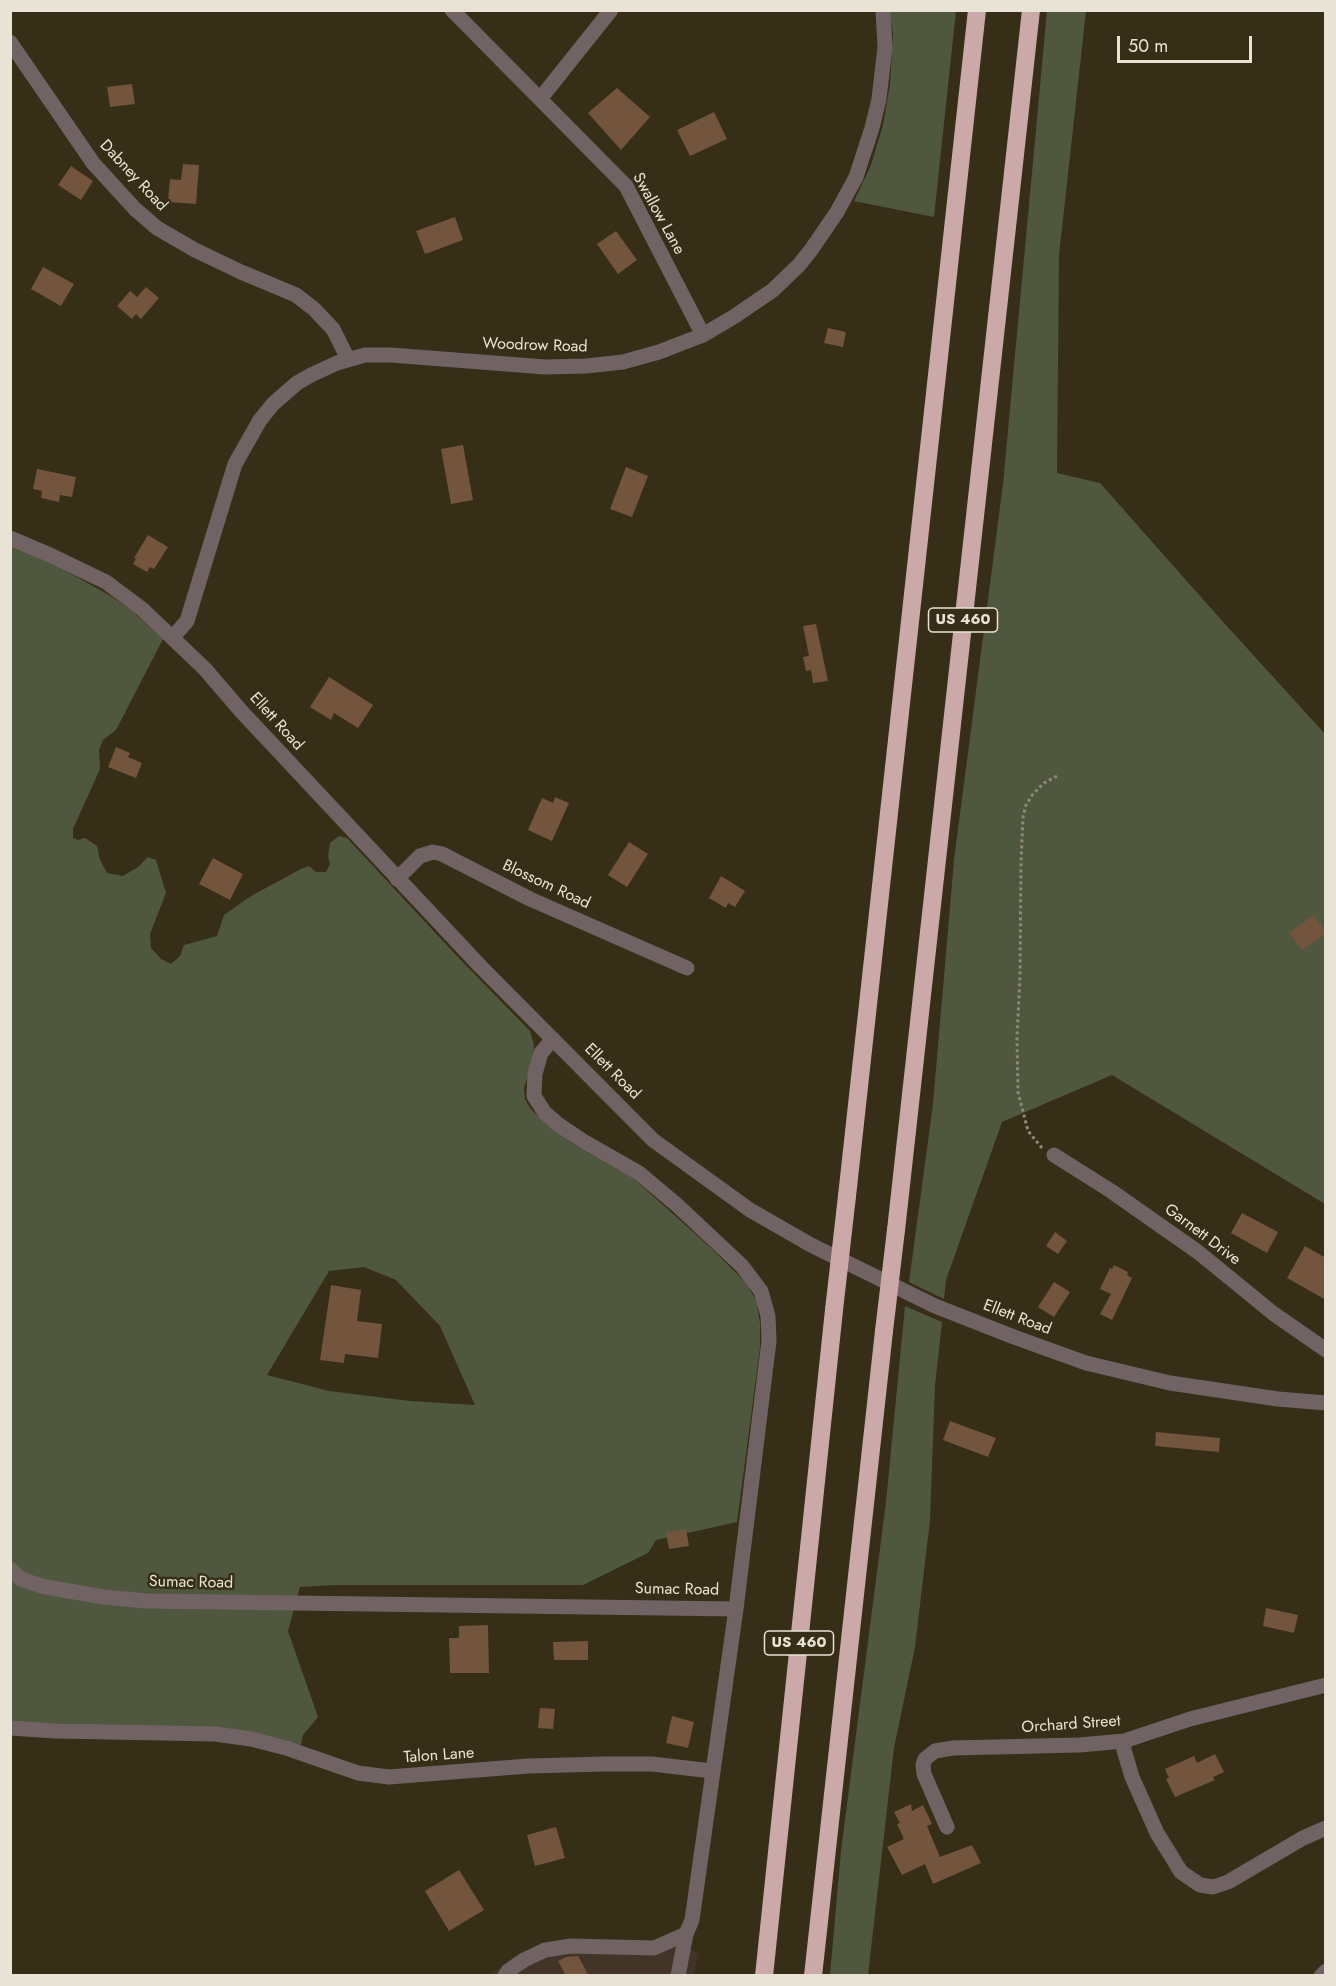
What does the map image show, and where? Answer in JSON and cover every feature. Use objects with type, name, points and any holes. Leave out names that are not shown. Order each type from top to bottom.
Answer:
[{"type":"highway","name":"US 460","points":[[764,1976],[834,1310],[977,10]]},
{"type":"highway","name":"US 460","points":[[813,1976],[1031,10]]},
{"type":"street","name":"Swallow Lane","points":[[452,10],[626,186],[703,335]]},
{"type":"street","points":[[540,99],[611,10]]},
{"type":"street","name":"Woodrow Road","points":[[173,636],[187,621],[235,464],[260,420],[273,404],[297,383],[324,368],[365,355],[391,355],[519,366],[586,366],[637,359],[703,335],[750,307],[773,290],[811,250],[856,177],[879,99],[885,47],[883,10]]},
{"type":"street","name":"Dabney Road","points":[[10,42],[93,163],[135,209],[157,228],[195,250],[296,295],[314,309],[333,329],[348,359]]},
{"type":"street","name":"Ellett Road","points":[[10,538],[105,582],[142,609],[173,636],[397,879],[652,1140],[750,1210],[811,1245],[935,1305],[1086,1363],[1170,1383],[1278,1399],[1326,1403]]},
{"type":"street","name":"Blossom Road","points":[[397,879],[420,856],[433,852],[442,854],[530,899],[687,968]]},
{"type":"street","name":"Sumac Road","points":[[10,1569],[21,1579],[41,1586],[103,1597],[147,1601],[736,1609],[769,1341],[768,1316],[761,1292],[742,1266],[639,1173],[583,1141],[545,1113],[534,1096],[535,1074],[542,1053],[553,1039]]},
{"type":"street","name":"Garnett Drive","points":[[1054,1155],[1111,1191],[1198,1252],[1274,1314],[1326,1350]]},
{"type":"street","points":[[678,1975],[686,1934],[692,1920],[736,1609]]},
{"type":"street","name":"Orchard Street","points":[[947,1827],[924,1774],[925,1759],[935,1751],[952,1748],[1079,1745],[1124,1741],[1190,1719],[1326,1685]]},
{"type":"street","name":"Talon Lane","points":[[10,1728],[215,1734],[251,1739],[286,1748],[358,1773],[389,1777],[528,1766],[604,1764],[652,1764],[712,1771]]},
{"type":"street","points":[[1124,1741],[1124,1750],[1132,1777],[1157,1833],[1181,1872],[1200,1885],[1213,1887],[1227,1882],[1303,1838],[1326,1828]]},
{"type":"street","points":[[505,1976],[508,1971],[524,1960],[545,1950],[571,1946],[654,1948],[686,1934]]},
{"type":"street","points":[[654,1948],[668,1956],[678,1975]]},
{"type":"street","points":[[1321,1976],[1326,1971]]},
{"type":"path","points":[[1054,1155],[1041,1147],[1028,1131],[1018,1092],[1017,1038],[1023,817],[1026,805],[1033,794],[1044,783],[1057,776]]},
{"type":"shaded area","points":[[643,1942],[699,1952],[694,1975],[489,1976],[514,1958]]},
{"type":"green space","points":[[890,11],[956,11],[934,217],[854,201],[871,165],[883,125],[890,84],[893,35]]},
{"type":"green space","points":[[1047,11],[1086,11],[1059,255],[1057,473],[1100,483],[1325,734],[1325,1204],[1112,1075],[1002,1122],[946,1280],[944,1299],[909,1282],[933,1104],[954,860],[1003,484]]},
{"type":"green space","points":[[10,546],[57,566],[109,595],[131,610],[163,639],[116,730],[103,740],[99,750],[100,769],[73,829],[73,838],[78,840],[85,838],[97,846],[100,860],[107,873],[123,876],[138,867],[148,857],[156,860],[166,893],[150,934],[151,948],[161,959],[171,964],[180,956],[184,945],[217,936],[224,915],[251,896],[301,869],[309,866],[316,872],[326,872],[330,864],[328,856],[330,843],[339,836],[347,838],[530,1031],[534,1045],[533,1060],[524,1088],[525,1099],[530,1108],[576,1146],[633,1178],[711,1248],[746,1283],[756,1300],[760,1323],[760,1348],[737,1522],[656,1540],[648,1553],[583,1585],[300,1587],[288,1631],[318,1717],[303,1735],[300,1749],[11,1722]],"holes":[[[364,1267],[396,1280],[440,1326],[475,1405],[410,1401],[329,1391],[267,1375],[329,1271]]]},
{"type":"green space","points":[[905,1306],[942,1322],[935,1386],[930,1520],[915,1647],[894,1748],[868,1975],[830,1975],[841,1851],[886,1502]]},
{"type":"building","points":[[132,84],[135,104],[110,107],[107,87]]},
{"type":"building","points":[[617,88],[650,117],[621,150],[588,113]]},
{"type":"building","points":[[714,112],[727,139],[690,156],[677,130]]},
{"type":"building","points":[[183,164],[199,165],[196,204],[168,202],[170,179],[181,180]]},
{"type":"building","points":[[71,166],[93,181],[81,200],[58,185]]},
{"type":"building","points":[[455,217],[463,240],[425,254],[416,231]]},
{"type":"building","points":[[616,231],[637,260],[618,274],[597,244]]},
{"type":"building","points":[[43,267],[74,284],[61,306],[31,289]]},
{"type":"building","points":[[146,287],[159,298],[141,319],[136,314],[132,319],[117,306],[130,291],[137,297]]},
{"type":"building","points":[[828,328],[846,332],[843,347],[824,343]]},
{"type":"building","points":[[463,445],[473,500],[451,504],[441,449]]},
{"type":"building","points":[[626,467],[648,476],[632,517],[610,509]]},
{"type":"building","points":[[37,469],[76,477],[72,497],[60,495],[59,502],[41,498],[42,491],[33,489]]},
{"type":"building","points":[[148,535],[168,547],[154,569],[150,567],[147,572],[133,564],[136,559],[134,558]]},
{"type":"building","points":[[816,624],[828,681],[813,683],[811,670],[806,671],[803,657],[809,656],[803,626]]},
{"type":"building","points":[[329,677],[373,705],[358,728],[334,713],[331,720],[310,707]]},
{"type":"building","points":[[116,747],[130,753],[128,757],[142,763],[136,778],[108,767]]},
{"type":"building","points":[[555,797],[569,803],[552,841],[528,830],[542,798],[553,803]]},
{"type":"building","points":[[629,842],[648,854],[627,887],[608,875]]},
{"type":"building","points":[[213,858],[243,874],[230,900],[199,884]]},
{"type":"building","points":[[721,876],[745,891],[735,907],[728,903],[726,908],[709,898]]},
{"type":"building","points":[[1314,915],[1326,933],[1302,950],[1289,933]]},
{"type":"building","points":[[1242,1213],[1278,1232],[1267,1253],[1231,1233]]},
{"type":"building","points":[[1055,1232],[1067,1241],[1058,1254],[1046,1246]]},
{"type":"building","points":[[1305,1246],[1326,1258],[1326,1300],[1287,1278]]},
{"type":"building","points":[[1114,1265],[1128,1272],[1127,1275],[1132,1278],[1112,1320],[1100,1314],[1111,1294],[1100,1289],[1110,1268],[1112,1269]]},
{"type":"building","points":[[1054,1282],[1070,1292],[1054,1317],[1038,1307]]},
{"type":"building","points":[[331,1285],[361,1290],[357,1321],[382,1324],[378,1358],[345,1354],[344,1363],[320,1360]]},
{"type":"building","points":[[950,1421],[996,1438],[988,1457],[943,1440]]},
{"type":"building","points":[[1156,1432],[1220,1438],[1219,1452],[1155,1446]]},
{"type":"building","points":[[686,1529],[689,1546],[669,1549],[666,1533]]},
{"type":"building","points":[[1266,1608],[1298,1615],[1294,1633],[1263,1626]]},
{"type":"building","points":[[488,1625],[489,1673],[450,1673],[449,1638],[459,1638],[459,1626]]},
{"type":"building","points":[[588,1641],[588,1660],[554,1660],[553,1642]]},
{"type":"building","points":[[540,1708],[555,1709],[553,1729],[538,1728]]},
{"type":"building","points":[[672,1716],[694,1722],[688,1748],[666,1743]]},
{"type":"building","points":[[1215,1754],[1224,1772],[1213,1777],[1215,1780],[1175,1797],[1166,1779],[1169,1778],[1165,1769],[1194,1756],[1197,1763]]},
{"type":"building","points":[[911,1804],[912,1811],[923,1805],[932,1824],[927,1826],[940,1857],[972,1845],[981,1863],[933,1884],[925,1864],[902,1875],[887,1847],[904,1839],[897,1824],[900,1823],[894,1812]]},
{"type":"building","points":[[556,1827],[565,1858],[535,1866],[527,1835]]},
{"type":"building","points":[[459,1870],[484,1910],[449,1931],[425,1891]]},
{"type":"building","points":[[578,1956],[589,1976],[566,1976],[558,1961],[566,1957]]}]
